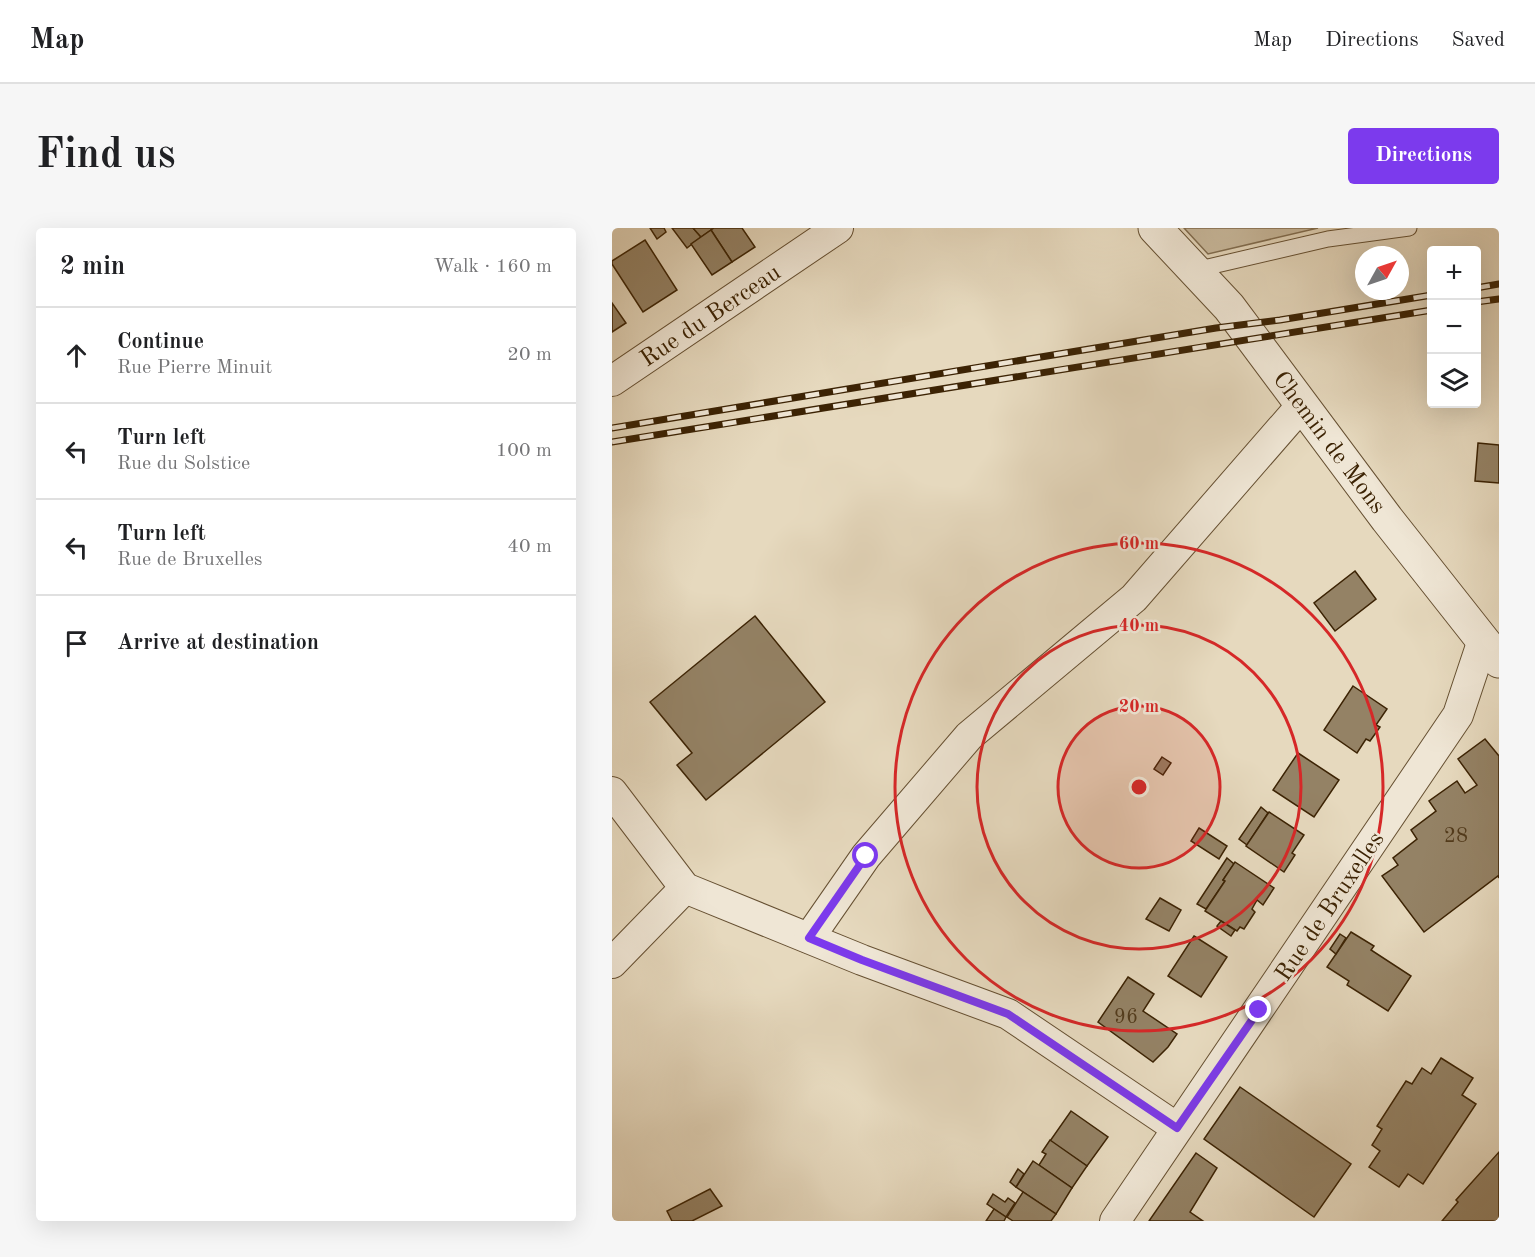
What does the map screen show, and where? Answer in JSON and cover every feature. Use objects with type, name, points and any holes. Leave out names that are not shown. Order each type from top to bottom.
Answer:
[{"type":"street","name":"Rue du Berceau","points":[[612,381],[838,228]]},
{"type":"street","name":"Chemin de Mons","points":[[1155,228],[1229,307],[1387,519],[1494,642]]},
{"type":"street","points":[[809,938],[866,856],[969,736],[1134,598],[1302,405]]},
{"type":"street","name":"Rue de Bruxelles","points":[[1114,1221],[1458,715],[1494,642]]},
{"type":"street","points":[[612,792],[685,888],[862,960],[1008,1014],[1177,1128]]},
{"type":"street","points":[[612,963],[685,888]]},
{"type":"lane","points":[[1195,270],[1328,239],[1409,228]]},
{"type":"shaded area","points":[[1184,228],[1318,228],[1208,254]]},
{"type":"building","points":[[650,228],[664,228],[666,232],[657,239]]},
{"type":"building","points":[[672,228],[693,228],[701,237],[687,248]]},
{"type":"building","points":[[693,228],[714,228],[701,237]]},
{"type":"building","points":[[714,228],[742,228],[755,247],[732,262],[711,230]]},
{"type":"building","points":[[711,230],[732,262],[712,275],[691,244]]},
{"type":"building","points":[[645,240],[677,290],[643,312],[612,261]]},
{"type":"building","points":[[612,303],[626,323],[612,332]]},
{"type":"building","points":[[1478,443],[1499,445],[1499,483],[1475,481]]},
{"type":"building","points":[[1355,571],[1376,599],[1335,631],[1314,603]]},
{"type":"building","points":[[755,616],[825,702],[706,800],[677,765],[692,753],[650,702]]},
{"type":"building","points":[[1353,686],[1387,709],[1376,725],[1380,727],[1370,741],[1366,739],[1357,753],[1324,730]]},
{"type":"building","points":[[1485,739],[1499,756],[1499,878],[1498,876],[1424,932],[1382,876],[1398,865],[1393,858],[1417,839],[1411,830],[1436,811],[1429,801],[1457,781],[1465,793],[1477,785],[1458,759]]},
{"type":"building","points":[[1298,753],[1339,780],[1314,817],[1273,790]]},
{"type":"building","points":[[1162,757],[1171,763],[1163,775],[1154,769]]},
{"type":"building","points":[[1261,807],[1268,813],[1247,845],[1239,839]]},
{"type":"building","points":[[1269,812],[1304,835],[1292,853],[1295,855],[1284,872],[1246,846]]},
{"type":"building","points":[[1199,828],[1227,846],[1219,859],[1191,841]]},
{"type":"building","points":[[1227,858],[1234,864],[1206,909],[1197,904]]},
{"type":"building","points":[[1235,862],[1274,888],[1263,905],[1257,900],[1252,909],[1255,912],[1244,929],[1240,927],[1237,931],[1205,911]]},
{"type":"building","points":[[1160,898],[1181,910],[1169,931],[1146,919]]},
{"type":"building","points":[[1221,921],[1235,930],[1231,936],[1217,926]]},
{"type":"building","points":[[1351,932],[1374,946],[1371,950],[1411,976],[1388,1011],[1347,985],[1349,981],[1327,967]]},
{"type":"building","points":[[1340,934],[1346,938],[1336,954],[1330,949]]},
{"type":"building","points":[[1194,936],[1227,957],[1201,997],[1168,976]]},
{"type":"building","points":[[1128,977],[1154,994],[1143,1011],[1177,1034],[1153,1062],[1098,1022]]},
{"type":"building","points":[[1441,1058],[1473,1078],[1462,1095],[1476,1104],[1423,1184],[1408,1174],[1399,1187],[1369,1167],[1380,1151],[1372,1145],[1382,1129],[1377,1126],[1406,1081],[1412,1084],[1422,1068],[1431,1074]]},
{"type":"building","points":[[1240,1087],[1351,1164],[1314,1217],[1204,1139]]},
{"type":"building","points":[[1071,1111],[1108,1137],[1087,1166],[1050,1141]]},
{"type":"building","points":[[1050,1140],[1087,1166],[1072,1188],[1039,1165],[1046,1154],[1042,1152]]},
{"type":"building","points":[[1499,1152],[1499,1221],[1442,1221],[1458,1202],[1456,1200]]},
{"type":"building","points":[[1196,1153],[1217,1168],[1190,1212],[1203,1221],[1149,1221]]},
{"type":"building","points":[[1033,1161],[1072,1188],[1056,1214],[1016,1187]]},
{"type":"building","points":[[1018,1169],[1024,1174],[1016,1187],[1010,1182]]},
{"type":"building","points":[[710,1189],[722,1206],[692,1221],[672,1221],[667,1211]]},
{"type":"building","points":[[1023,1192],[1056,1214],[1051,1221],[1013,1221],[1007,1217]]},
{"type":"building","points":[[993,1194],[1005,1202],[1008,1198],[1015,1203],[1006,1217],[987,1204]]},
{"type":"building","points":[[994,1209],[1006,1217],[1004,1221],[986,1221]]},
{"type":"railway","points":[[1481,287],[1499,284]]},
{"type":"railway","points":[[612,428],[1216,328],[1427,296]]},
{"type":"railway","points":[[1481,301],[1499,299]]},
{"type":"railway","points":[[612,442],[1427,311]]},
{"type":"route","points":[[866,856],[809,938],[1008,1014],[1177,1128],[1259,1010]]}]
